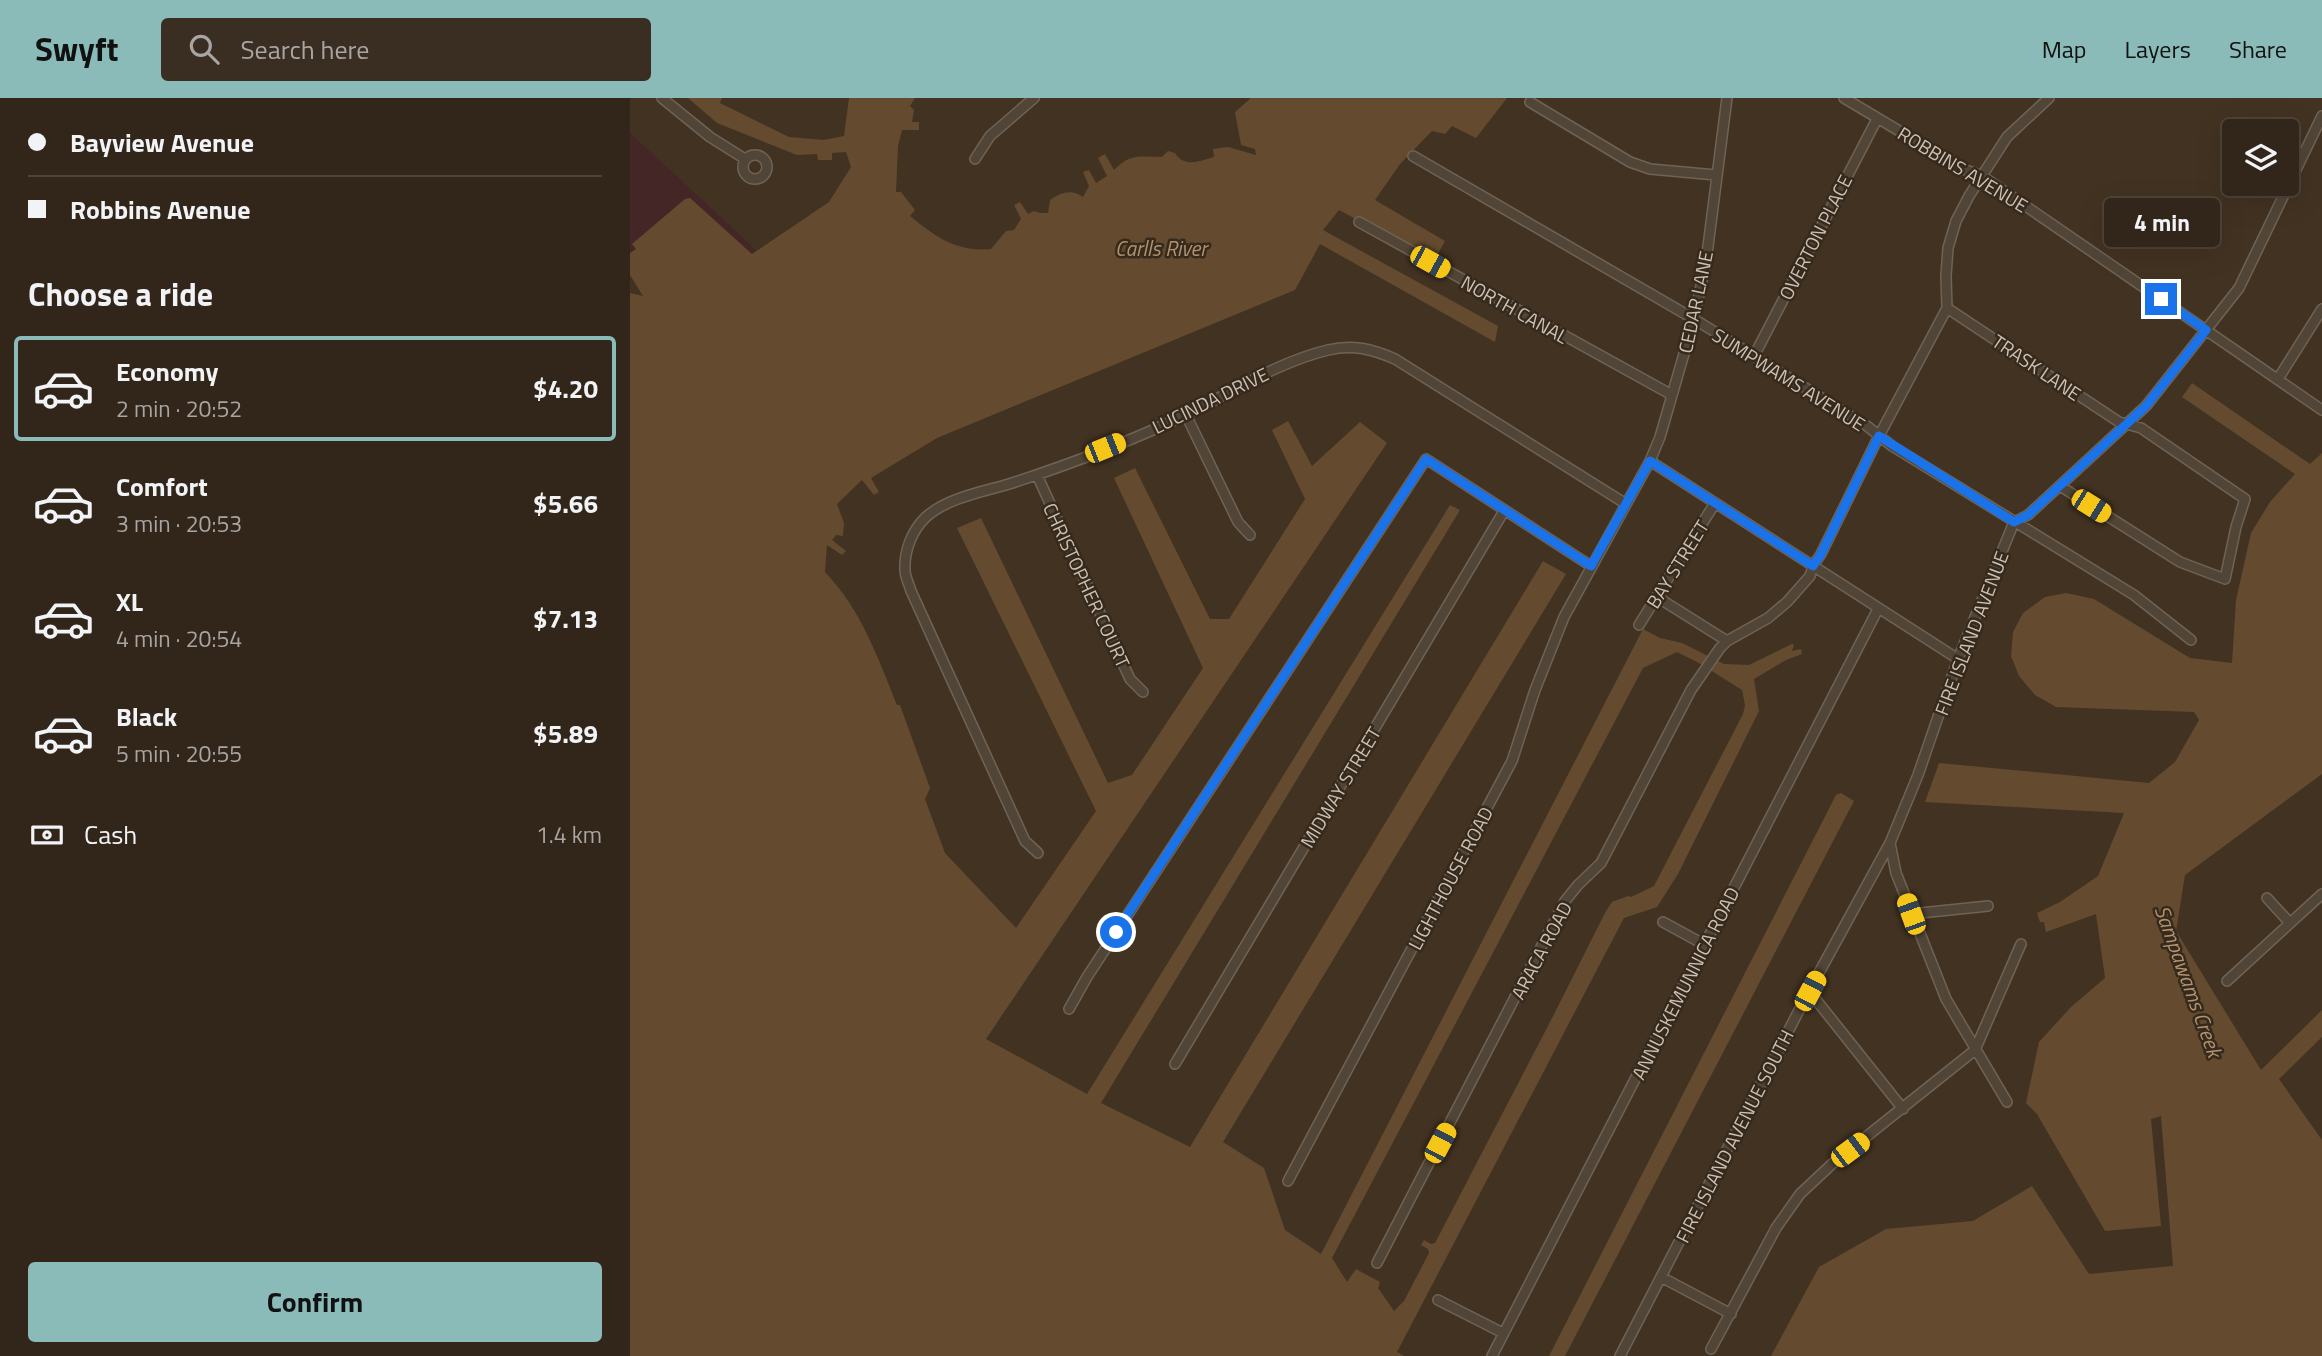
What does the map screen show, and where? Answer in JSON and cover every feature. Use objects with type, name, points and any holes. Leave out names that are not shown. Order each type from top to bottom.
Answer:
[{"type":"street","points":[[662,98],[710,137],[746,159]]},
{"type":"street","points":[[975,159],[990,136],[1034,98]]},
{"type":"street","name":"CEDAR LANE","points":[[1591,566],[1650,461],[1660,438],[1695,319],[1706,262],[1727,98]]},
{"type":"street","name":"ROBBINS AVENUE","points":[[1844,98],[1963,169],[1982,176],[2322,410]]},
{"type":"street","points":[[1947,308],[1948,248],[1956,221],[2007,137],[2049,98]]},
{"type":"street","points":[[1530,102],[1630,162],[1650,169],[1716,176]]},
{"type":"street","points":[[2014,522],[2028,515],[2146,406],[2239,288],[2322,116]]},
{"type":"street","name":"OVERTON PLACE","points":[[1754,356],[1877,119]]},
{"type":"street","name":"SUMPWAMS AVENUE","points":[[1413,156],[1695,319],[1867,426],[2014,522],[2134,595],[2191,640]]},
{"type":"street","name":"NORTH CANAL","points":[[1359,222],[1672,395]]},
{"type":"street","name":"TRASK LANE","points":[[1947,308],[2119,422],[2141,428],[2245,499],[2225,579],[2180,562],[2060,486]]},
{"type":"street","name":"ARACA ROAD","points":[[1377,1263],[1565,901],[1601,863],[1704,668],[1727,641],[1769,618],[1810,576],[1879,436],[1947,308]]},
{"type":"street","points":[[2278,379],[2322,309]]},
{"type":"street","name":"LUCINDA DRIVE","points":[[1038,853],[1025,841],[911,591],[905,571],[913,532],[939,507],[1037,475],[1186,415],[1304,356],[1331,349],[1354,347],[1373,349],[1395,359],[1626,504]]},
{"type":"street","points":[[1186,415],[1238,522],[1250,535]]},
{"type":"street","points":[[1069,1009],[1087,977],[1426,459],[1591,566]]},
{"type":"street","points":[[1650,461],[1958,659]]},
{"type":"street","name":"CHRISTOPHER COURT","points":[[1037,475],[1130,679],[1143,692]]},
{"type":"street","name":"BAY STREET","points":[[1639,625],[1715,503]]},
{"type":"street","name":"MIDWAY STREET","points":[[1175,1064],[1504,510]]},
{"type":"street","name":"FIRE ISLAND AVENUE","points":[[1890,843],[1919,775],[1958,659],[2014,522]]},
{"type":"street","name":"LIGHTHOUSE ROAD","points":[[1288,1181],[1512,761],[1548,656],[1564,617],[1591,566]]},
{"type":"street","points":[[1657,597],[1727,641]]},
{"type":"street","name":"ANNUSKEMUNNICA ROAD","points":[[1492,1356],[1878,609]]},
{"type":"street","points":[[1890,843],[1896,873],[1946,999],[2007,1102]]},
{"type":"street","name":"FIRE ISLAND AVENUE SOUTH","points":[[1620,1356],[1890,843]]},
{"type":"street","points":[[2227,981],[2322,894]]},
{"type":"street","points":[[2267,898],[2290,922]]},
{"type":"street","points":[[1911,914],[1988,906]]},
{"type":"street","points":[[1663,922],[1705,945]]},
{"type":"street","points":[[1711,1349],[1776,1228],[1800,1194],[1832,1164],[1975,1050],[2021,944]]},
{"type":"street","points":[[1810,991],[1903,1110]]},
{"type":"street","points":[[1661,1278],[1731,1314]]},
{"type":"street","points":[[1438,1300],[1503,1333]]},
{"type":"shaded area","points":[[630,133],[756,251],[751,254],[632,245],[636,249],[630,253]]},
{"type":"water","name":"Carlls River","points":[[688,98],[722,98],[720,103],[789,137],[824,140],[844,136],[849,98],[915,98],[910,106],[914,110],[912,122],[919,122],[919,130],[902,130],[898,146],[896,192],[901,192],[915,210],[910,216],[947,242],[967,248],[991,249],[1006,231],[1014,230],[1021,219],[1014,205],[1020,202],[1028,214],[1034,211],[1048,213],[1050,200],[1059,195],[1070,192],[1083,197],[1089,186],[1083,172],[1089,170],[1096,183],[1107,176],[1098,158],[1105,154],[1114,170],[1131,158],[1162,157],[1168,151],[1188,162],[1214,157],[1213,149],[1228,147],[1256,155],[1255,149],[1241,145],[1235,112],[1251,98],[1507,98],[1476,138],[1452,126],[1445,134],[1432,131],[1400,164],[1375,200],[1445,241],[1434,261],[1339,210],[1323,230],[1498,326],[1495,342],[1320,244],[1295,290],[937,438],[871,478],[879,492],[874,495],[862,480],[837,504],[844,523],[843,536],[836,535],[832,540],[846,551],[842,555],[827,545],[825,572],[859,618],[897,705],[900,705],[930,788],[925,799],[945,853],[1016,928],[1096,811],[957,528],[981,518],[1108,783],[1132,775],[1203,668],[1114,478],[1135,468],[1210,619],[1229,619],[1305,499],[1272,430],[1288,421],[1312,466],[1360,422],[1387,443],[986,1039],[1087,1094],[1450,505],[1460,510],[1101,1103],[1190,1147],[1543,561],[1566,574],[1223,1142],[1264,1168],[1285,1230],[1321,1254],[1643,629],[1660,638],[1682,643],[1724,664],[1749,665],[1792,644],[1792,651],[1801,649],[1802,654],[1754,679],[1759,711],[1678,874],[1657,907],[1624,918],[1397,1352],[1404,1356],[630,1356],[630,293],[643,296],[630,275],[630,253],[636,249],[632,244],[685,199],[690,198],[752,254],[829,202],[851,167],[846,152],[832,153],[832,160],[818,160],[817,154],[797,155],[717,123]],"holes":[[[1677,652],[1742,690],[1745,705],[1743,714],[1654,886],[1612,902],[1606,911],[1435,1243],[1424,1240],[1421,1245],[1428,1249],[1429,1253],[1404,1301],[1394,1311],[1378,1288],[1380,1282],[1356,1269],[1347,1282],[1332,1258],[1643,668]]]},
{"type":"water","name":"Sampawams Creek","points":[[2192,383],[2310,464],[2322,453],[2322,774],[2185,875],[2176,931],[2261,1070],[2322,1010],[2322,1037],[2279,1079],[2322,1140],[2322,1356],[1771,1356],[1819,1267],[1886,1229],[1973,1221],[2032,1186],[2089,1274],[2173,1266],[2161,1116],[2151,1119],[2161,1226],[2105,1231],[2037,1114],[2026,1103],[2039,1042],[2071,1007],[2105,978],[2096,914],[2046,932],[2044,922],[2040,922],[2037,913],[2060,902],[2098,876],[2124,813],[1925,802],[1939,763],[2149,783],[2175,762],[2199,720],[2194,712],[2056,707],[2035,695],[2019,676],[2011,656],[2013,632],[2023,613],[2045,597],[2066,593],[2094,599],[2190,658],[2232,663],[2236,600],[2251,533],[2270,502],[2295,474],[2182,397]]},
{"type":"water","points":[[1841,793],[1854,801],[1565,1356],[1549,1356],[1836,795]]},
{"type":"route","points":[[1116,932],[1426,459],[1591,566],[1650,461],[1813,566],[1879,436],[2014,522],[2028,515],[2146,406],[2206,330],[2161,299]]}]
